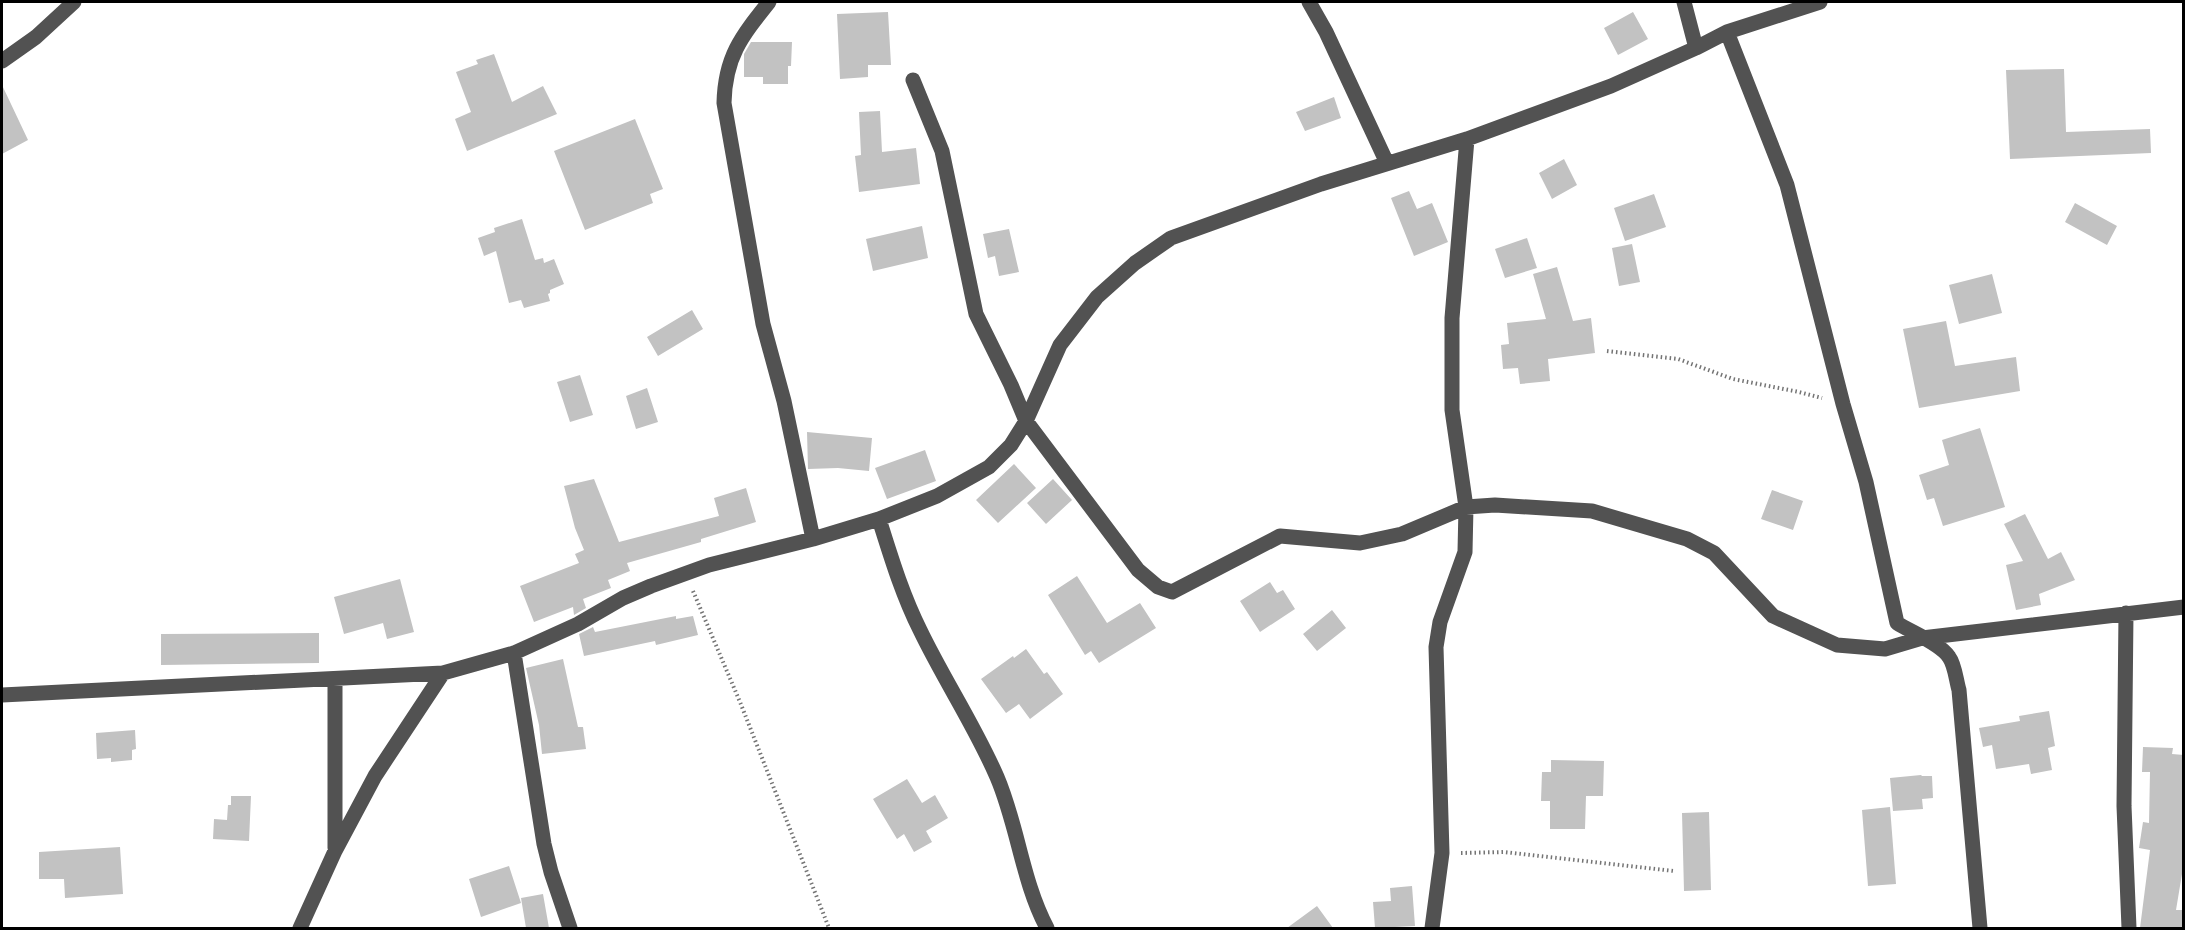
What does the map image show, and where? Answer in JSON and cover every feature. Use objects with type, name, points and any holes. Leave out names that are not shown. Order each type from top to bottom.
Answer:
[{"type":"street","points":[[2,61],[36,37],[74,2]]},
{"type":"street","points":[[769,2],[744,33],[734,52],[725,79],[724,103],[763,324],[784,401],[813,539]]},
{"type":"street","points":[[1309,2],[1326,32],[1387,163]]},
{"type":"street","points":[[1683,2],[1696,48]]},
{"type":"street","points":[[2,695],[443,673],[514,653],[578,624],[623,598],[686,574],[879,519],[937,495],[989,467],[1011,444],[1026,421],[1060,345],[1097,297],[1136,263],[1171,238],[1387,163],[1467,139],[1611,86],[1727,32],[1820,2]]},
{"type":"street","points":[[1727,32],[1787,185],[1843,404],[1866,482],[1897,623],[1922,638],[1934,642],[1950,657],[1959,690],[1980,928]]},
{"type":"street","points":[[913,80],[942,151],[976,314],[1026,421],[1138,570],[1158,587],[1172,592],[1280,536],[1360,543],[1402,534],[1466,507],[1495,505],[1592,511],[1687,539],[1714,552],[1773,616],[1838,645],[1885,649],[1922,638],[2184,607]]},
{"type":"street","points":[[1432,928],[1442,853],[1436,647],[1440,622],[1465,552],[1466,507],[1452,410],[1452,318],[1467,139]]},
{"type":"street","points":[[879,519],[897,580],[920,631],[990,760],[1006,798],[1028,881],[1047,928]]},
{"type":"street","points":[[2126,613],[2124,806],[2129,928]]},
{"type":"street","points":[[514,653],[544,844],[570,928]]},
{"type":"street","points":[[305,926],[335,851],[375,776],[443,673]]},
{"type":"street","points":[[335,680],[335,851]]},
{"type":"path","points":[[1607,351],[1678,359],[1733,380],[1799,392],[1843,404]]},
{"type":"path","points":[[686,574],[740,702],[829,928]]},
{"type":"path","points":[[1442,853],[1504,852],[1674,871]]},
{"type":"building","points":[[888,12],[891,65],[868,65],[868,77],[840,79],[837,14]]},
{"type":"building","points":[[1633,12],[1648,39],[1618,55],[1604,28]]},
{"type":"building","points":[[751,42],[792,42],[788,84],[763,84],[763,77],[744,77],[744,54]]},
{"type":"building","points":[[494,54],[512,102],[543,86],[557,114],[467,151],[455,119],[471,112],[456,72],[478,64],[476,60]]},
{"type":"building","points":[[2064,69],[2066,132],[2150,129],[2151,153],[2010,159],[2006,70]]},
{"type":"building","points":[[2,85],[28,140],[2,154]]},
{"type":"building","points":[[1334,97],[1341,118],[1305,131],[1296,112]]},
{"type":"building","points":[[880,111],[882,152],[916,148],[920,184],[859,192],[855,156],[861,155],[859,112]]},
{"type":"building","points":[[635,119],[663,189],[650,194],[653,203],[585,230],[554,151]]},
{"type":"building","points":[[1564,159],[1577,185],[1552,199],[1539,173]]},
{"type":"building","points":[[1409,191],[1417,209],[1432,203],[1448,242],[1414,256],[1391,198]]},
{"type":"building","points":[[1654,194],[1666,227],[1625,241],[1614,208]]},
{"type":"building","points":[[2075,203],[2117,226],[2107,245],[2065,222]]},
{"type":"building","points":[[522,219],[535,260],[543,258],[544,263],[554,259],[564,284],[550,290],[548,294],[550,301],[524,308],[521,300],[509,303],[496,251],[484,256],[478,238],[495,232],[494,228]]},
{"type":"building","points":[[922,226],[928,258],[873,271],[866,239]]},
{"type":"building","points":[[1009,229],[1019,272],[999,276],[995,256],[988,258],[983,234]]},
{"type":"building","points":[[1527,238],[1537,268],[1505,278],[1495,249]]},
{"type":"building","points":[[1632,244],[1640,282],[1619,286],[1612,248]]},
{"type":"building","points":[[1557,267],[1573,321],[1591,318],[1595,353],[1548,359],[1550,381],[1520,384],[1518,368],[1503,369],[1501,345],[1509,344],[1507,323],[1546,319],[1533,274]]},
{"type":"building","points":[[1992,274],[2002,313],[1959,324],[1949,285]]},
{"type":"building","points":[[692,310],[703,329],[658,356],[647,337]]},
{"type":"building","points":[[1946,321],[1955,366],[2016,357],[2020,391],[1919,408],[1903,329]]},
{"type":"building","points":[[580,375],[593,415],[570,422],[557,382]]},
{"type":"building","points":[[647,388],[658,422],[636,429],[626,396]]},
{"type":"building","points":[[1980,428],[2005,507],[1943,526],[1934,498],[1927,500],[1919,475],[1949,465],[1942,440]]},
{"type":"building","points":[[807,432],[872,438],[869,471],[838,468],[808,469]]},
{"type":"building","points":[[925,450],[936,481],[887,499],[875,468]]},
{"type":"building","points":[[1014,464],[1036,488],[998,523],[976,500]]},
{"type":"building","points":[[594,479],[619,542],[719,516],[714,498],[746,488],[756,522],[701,539],[701,542],[627,563],[630,571],[608,580],[611,588],[583,599],[586,608],[574,615],[573,607],[534,622],[520,586],[579,563],[575,554],[584,550],[575,528],[564,486]]},
{"type":"building","points":[[1053,479],[1072,500],[1046,524],[1027,503]]},
{"type":"building","points":[[1772,490],[1803,501],[1793,530],[1761,519]]},
{"type":"building","points":[[2025,514],[2048,559],[2061,552],[2075,580],[2039,594],[2041,605],[2016,610],[2006,565],[2023,561],[2004,524]]},
{"type":"building","points":[[1077,576],[1107,623],[1140,603],[1156,628],[1099,663],[1091,651],[1085,655],[1048,595]]},
{"type":"building","points":[[400,579],[414,632],[387,639],[383,623],[344,634],[334,597]]},
{"type":"building","points":[[1270,582],[1277,593],[1283,590],[1295,609],[1260,632],[1240,601]]},
{"type":"building","points":[[1332,610],[1346,628],[1317,651],[1303,634]]},
{"type":"building","points":[[676,616],[676,619],[693,616],[698,635],[656,645],[655,641],[584,656],[579,634],[593,627],[595,632]]},
{"type":"building","points":[[319,633],[319,663],[161,665],[161,634]]},
{"type":"building","points":[[1026,649],[1044,674],[1047,672],[1063,694],[1030,719],[1019,704],[1006,713],[981,679]]},
{"type":"building","points":[[563,659],[578,727],[583,727],[586,749],[542,754],[539,725],[526,668]]},
{"type":"building","points":[[2049,711],[2055,746],[2048,748],[2052,770],[2031,774],[2029,764],[1996,769],[1992,745],[1983,747],[1979,728],[2020,721],[2019,716]]},
{"type":"building","points":[[135,730],[136,749],[132,750],[132,760],[111,762],[111,758],[97,759],[96,733]]},
{"type":"building","points":[[2143,747],[2173,748],[2172,754],[2184,755],[2184,862],[2176,910],[2184,910],[2184,928],[2140,928],[2150,850],[2139,848],[2143,822],[2149,823],[2150,772],[2142,772]]},
{"type":"building","points":[[1551,760],[1604,761],[1603,796],[1586,796],[1585,829],[1550,829],[1550,801],[1541,801],[1542,772],[1551,772]]},
{"type":"building","points":[[1932,776],[1933,798],[1922,799],[1923,809],[1893,811],[1890,778]]},
{"type":"building","points":[[907,779],[922,803],[935,795],[948,818],[926,831],[932,842],[914,852],[904,834],[897,839],[873,799]]},
{"type":"building","points":[[231,796],[251,796],[249,841],[213,839],[214,819],[227,820]]},
{"type":"building","points":[[1890,807],[1896,884],[1868,886],[1862,810]]},
{"type":"building","points":[[1709,812],[1711,890],[1684,891],[1682,813]]},
{"type":"building","points":[[120,847],[123,894],[65,898],[64,879],[39,879],[39,852]]},
{"type":"building","points":[[509,866],[521,903],[481,917],[469,879]]},
{"type":"building","points":[[1412,886],[1415,926],[1375,928],[1373,902],[1391,901],[1390,888]]},
{"type":"building","points":[[543,894],[549,928],[526,928],[521,898]]},
{"type":"building","points":[[1317,906],[1333,928],[1287,928]]}]
